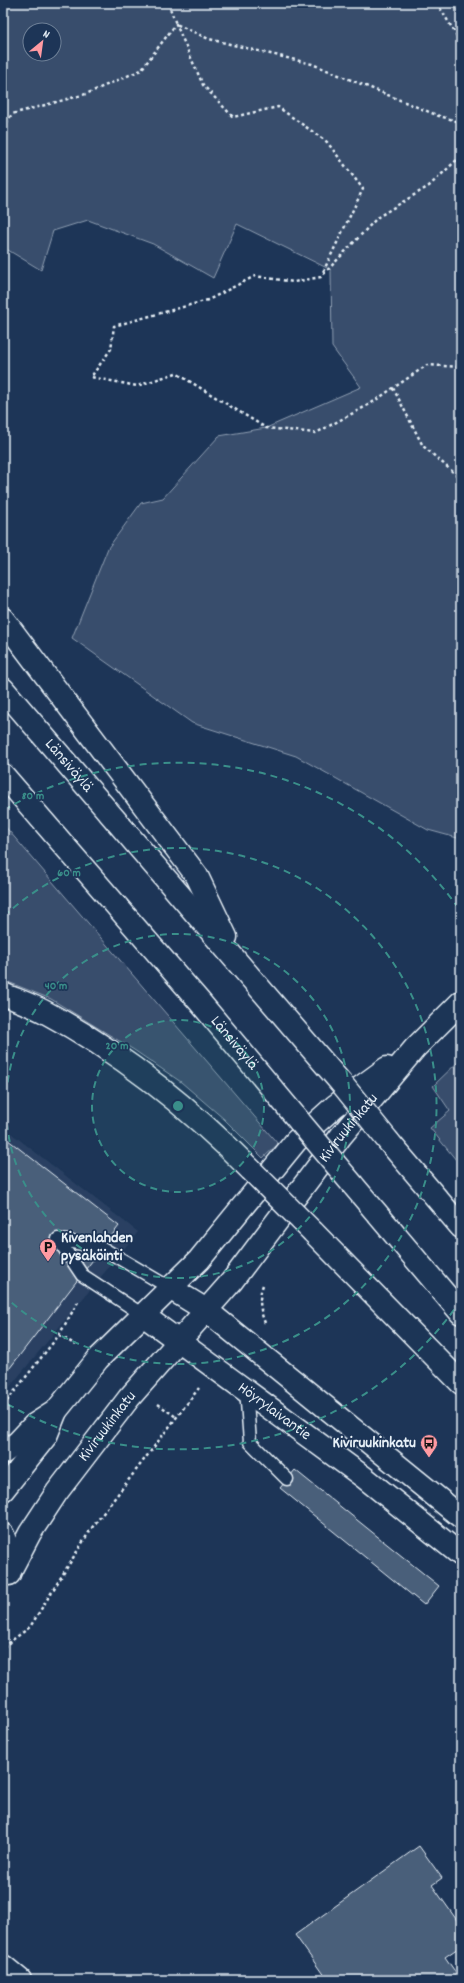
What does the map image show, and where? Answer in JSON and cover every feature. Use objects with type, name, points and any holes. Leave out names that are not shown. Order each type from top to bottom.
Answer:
[{"type":"main road","points":[[3,619],[197,876],[238,963]]},
{"type":"main road","name":"Länsiväylä","points":[[3,689],[342,1084],[461,1227]]},
{"type":"main road","name":"Länsiväylä","points":[[3,775],[199,1001],[461,1313]]},
{"type":"main road","points":[[3,994],[44,1012],[112,1051],[214,1131],[461,1383]]},
{"type":"main road","name":"Kiviruukinkatu","points":[[6,1580],[30,1533],[57,1492],[129,1398],[232,1280],[341,1136],[415,1048],[461,1002]]},
{"type":"main road","name":"Kiviruukinkatu","points":[[3,1490],[46,1436],[56,1411],[98,1359],[199,1260],[296,1141],[335,1106],[415,1048]]},
{"type":"main road","name":"Höyrylaivantie","points":[[170,1288],[206,1310],[461,1517]]},
{"type":"main road","name":"Höyrylaivantie","points":[[143,1315],[246,1389],[365,1478],[461,1555]]},
{"type":"main road","points":[[3,1453],[18,1442],[34,1425],[56,1411]]},
{"type":"main road","points":[[3,1535],[10,1555],[6,1580]]},
{"type":"main road","points":[[3,1966],[20,1980]]},
{"type":"lane","points":[[143,1315],[82,1275],[58,1239],[102,1248],[170,1288]]},
{"type":"lane","points":[[246,1389],[250,1442],[287,1479]]},
{"type":"path","points":[[168,3],[203,85],[233,117],[278,107],[327,142],[363,188],[321,277]]},
{"type":"path","points":[[437,3],[457,36],[461,49]]},
{"type":"path","points":[[176,24],[209,39],[312,64],[439,116],[461,122]]},
{"type":"path","points":[[3,128],[12,114],[86,94],[141,70],[176,24]]},
{"type":"path","points":[[461,156],[429,186],[378,217],[321,277],[294,282],[254,276],[208,300],[114,326],[110,349],[90,377],[137,386],[176,373],[266,428],[316,433],[370,404],[427,365],[461,367]]},
{"type":"path","points":[[392,388],[423,446],[461,480]]},
{"type":"path","points":[[3,1406],[60,1335],[78,1302]]},
{"type":"path","points":[[240,1338],[261,1312]]},
{"type":"path","points":[[3,1647],[30,1627],[91,1529],[176,1417],[216,1368]]},
{"type":"shaded area","points":[[3,3],[461,3],[461,839],[428,830],[296,756],[192,723],[72,638],[108,548],[141,503],[163,498],[219,436],[266,428],[361,387],[332,347],[331,270],[237,224],[213,278],[153,244],[88,220],[53,231],[41,270],[3,247]]},
{"type":"shaded area","points":[[3,824],[278,1144],[263,1158],[224,1119],[181,1082],[134,1050],[51,999],[3,980]]},
{"type":"shaded area","points":[[461,1059],[461,1166],[430,1128],[450,1111],[433,1086]]},
{"type":"shaded area","name":"Kivenlahden pysäköinti","points":[[3,1127],[138,1232],[3,1395]]},
{"type":"building","name":"Kivenlahden pysäköinti","points":[[3,1136],[119,1226],[3,1377]]},
{"type":"building","points":[[295,1470],[439,1586],[424,1605],[280,1488]]},
{"type":"building","points":[[419,1846],[442,1878],[432,1885],[461,1926],[461,1946],[445,1957],[461,1980],[327,1980],[295,1935]]},
{"type":"place","name":"Kivenlahden pysäköinti","points":[[48,1262]]},
{"type":"place","name":"Kiviruukinkatu","points":[[429,1458]]}]
